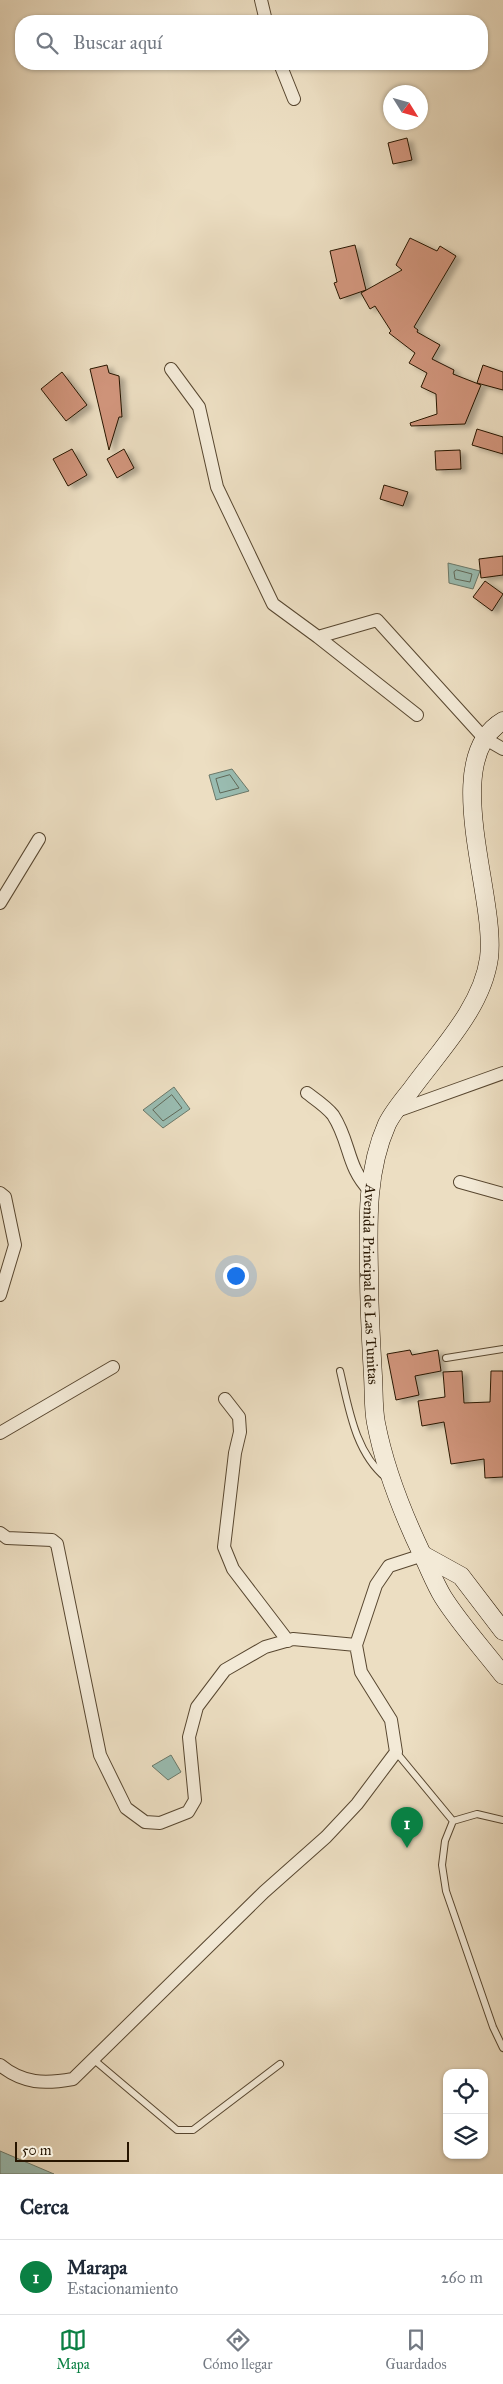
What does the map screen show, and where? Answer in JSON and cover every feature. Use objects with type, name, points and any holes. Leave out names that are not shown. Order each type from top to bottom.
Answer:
[{"type":"main road","name":"Avenida Principal de Las Tunitas","points":[[503,720],[493,726],[484,738],[476,756],[472,815],[490,925],[489,957],[483,984],[471,1007],[394,1112],[387,1125],[376,1159],[368,1204],[370,1318],[375,1420],[391,1482],[406,1521],[442,1596],[503,1675]]},
{"type":"main road","points":[[423,1555],[461,1576],[503,1631]]},
{"type":"street","points":[[261,0],[265,15]]},
{"type":"street","points":[[282,70],[294,99]]},
{"type":"street","points":[[171,369],[199,406],[217,487],[274,604],[417,715]]},
{"type":"street","points":[[318,637],[377,620],[484,738],[503,749]]},
{"type":"street","points":[[0,902],[39,839]]},
{"type":"street","points":[[394,1112],[503,1074]]},
{"type":"street","points":[[307,1092],[332,1113],[347,1143],[350,1160],[358,1178],[370,1191]]},
{"type":"street","points":[[460,1182],[503,1194]]},
{"type":"street","points":[[0,1193],[6,1197],[15,1245],[0,1296]]},
{"type":"street","points":[[0,1433],[113,1367]]},
{"type":"street","points":[[225,1398],[239,1417],[240,1432],[235,1453],[224,1547],[233,1569],[288,1641]]},
{"type":"street","points":[[0,1533],[7,1538],[52,1540],[57,1544],[100,1755],[126,1808],[145,1822],[160,1823],[188,1812],[195,1800],[189,1738],[197,1707],[225,1670],[264,1647],[288,1641],[356,1645]]},
{"type":"street","points":[[0,2064],[13,2075],[46,2083],[73,2079],[264,1892],[326,1837],[357,1804],[396,1752],[391,1720],[361,1672],[356,1645],[376,1585],[389,1566],[423,1555]]},
{"type":"lane","points":[[446,1358],[503,1349]]},
{"type":"lane","points":[[340,1371],[358,1439],[375,1469],[391,1482]]},
{"type":"lane","points":[[396,1752],[453,1821]]},
{"type":"lane","points":[[453,1821],[477,1814],[503,1820]]},
{"type":"lane","points":[[453,1821],[446,1841],[442,1865],[446,1891],[493,2027],[503,2048]]},
{"type":"lane","points":[[93,2059],[177,2130],[193,2130],[280,2064]]},
{"type":"water","points":[[448,563],[480,571],[473,589],[449,583]]},
{"type":"water","points":[[232,769],[249,791],[216,800],[209,775]]},
{"type":"water","points":[[174,1087],[190,1109],[163,1128],[143,1110]]},
{"type":"water","points":[[171,1755],[181,1772],[168,1780],[152,1766]]},
{"type":"water","points":[[0,2151],[54,2174],[0,2174]]},
{"type":"building","points":[[407,138],[412,160],[393,164],[388,143]]},
{"type":"building","points":[[410,238],[437,251],[440,246],[456,256],[414,327],[418,330],[417,332],[440,345],[432,359],[454,370],[453,374],[481,385],[465,424],[411,426],[410,423],[437,414],[436,394],[421,387],[427,373],[409,363],[415,353],[389,333],[391,331],[375,306],[370,309],[361,293],[402,270],[396,265]]},
{"type":"building","points":[[355,245],[366,290],[340,299],[334,283],[337,282],[330,251]]},
{"type":"building","points":[[107,365],[109,373],[119,376],[122,417],[119,417],[109,450],[90,369]]},
{"type":"building","points":[[483,365],[503,372],[503,390],[477,383]]},
{"type":"building","points":[[62,372],[87,405],[66,421],[41,389]]},
{"type":"building","points":[[477,429],[503,437],[503,454],[472,445]]},
{"type":"building","points":[[72,449],[87,475],[68,486],[53,459]]},
{"type":"building","points":[[124,449],[134,468],[117,478],[107,459]]},
{"type":"building","points":[[460,450],[461,469],[436,470],[435,451]]},
{"type":"building","points":[[384,485],[408,492],[403,506],[380,499]]},
{"type":"building","points":[[503,556],[503,575],[481,578],[479,559]]},
{"type":"building","points":[[485,581],[503,594],[492,611],[473,597]]},
{"type":"building","points":[[410,1350],[412,1355],[438,1350],[441,1371],[415,1376],[419,1395],[396,1400],[387,1354]]},
{"type":"building","points":[[462,1371],[464,1403],[490,1402],[491,1371],[503,1371],[503,1477],[485,1478],[484,1459],[451,1464],[444,1422],[422,1426],[418,1401],[445,1397],[443,1372]]},
{"type":"place","name":"Marapa","points":[[407,1848]]}]
